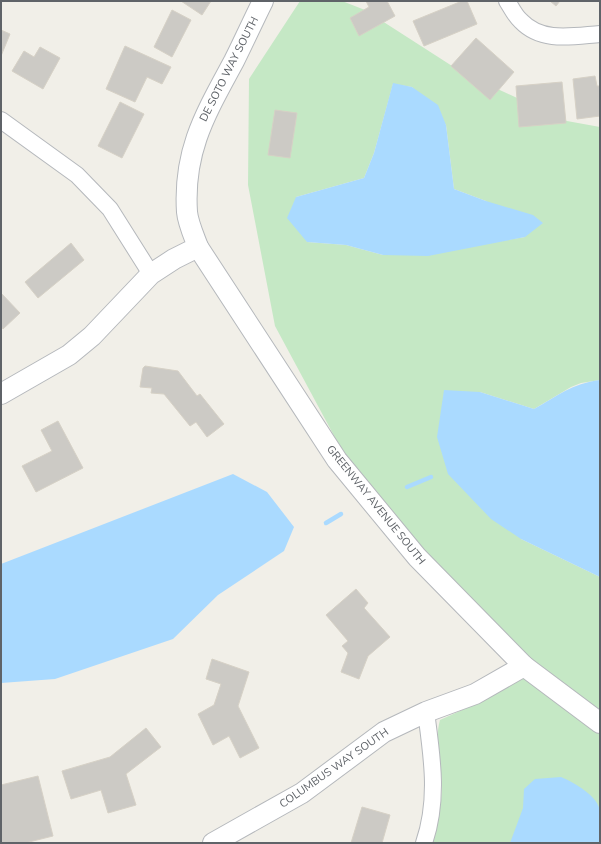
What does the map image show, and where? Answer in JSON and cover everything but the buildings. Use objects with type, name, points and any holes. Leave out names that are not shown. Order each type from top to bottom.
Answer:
[{"type":"street","name":"DE SOTO WAY SOUTH","points":[[198,247],[187,214],[187,178],[195,139],[209,104],[234,61],[263,1]]},
{"type":"street","points":[[507,1],[520,21],[536,32],[556,38],[600,34]]},
{"type":"street","points":[[1,120],[77,174],[110,210],[152,274]]},
{"type":"street","points":[[1,394],[70,355],[92,336],[152,274],[174,259],[198,247]]},
{"type":"street","name":"GREENWAY AVENUE SOUTH","points":[[198,247],[337,460],[417,557],[524,666]]},
{"type":"street","points":[[524,666],[600,723]]},
{"type":"street","name":"COLUMBUS WAY SOUTH","points":[[214,843],[302,793],[384,732],[426,712],[475,694],[524,666]]},
{"type":"street","points":[[424,843],[430,827],[434,769],[426,712]]},
{"type":"green space","points":[[300,1],[342,1],[365,10],[463,73],[567,121],[600,127],[600,380],[581,383],[571,387],[534,409],[480,392],[521,539],[600,577],[600,713],[530,661],[424,552],[346,458],[275,326],[248,185],[249,79]],"holes":[[[393,84],[412,87],[446,125],[454,189],[486,201],[525,237],[481,244],[383,255],[346,245],[307,242],[296,197],[364,178],[374,153]]]},
{"type":"green space","points":[[523,677],[600,733],[600,843],[432,843],[439,814],[442,792],[438,744],[438,728],[440,720],[471,706]]},
{"type":"water","points":[[393,83],[412,87],[438,105],[446,125],[454,189],[486,201],[533,215],[543,223],[525,237],[428,256],[383,255],[346,245],[307,242],[287,218],[296,197],[364,178],[374,153]]},
{"type":"water","points":[[600,380],[600,577],[521,539],[491,519],[448,474],[437,437],[444,390],[480,392],[534,409],[573,387]]},
{"type":"water","points":[[233,474],[267,492],[294,527],[284,551],[218,595],[173,639],[55,679],[1,683],[1,564]]},
{"type":"water","points":[[561,777],[585,791],[595,800],[598,805],[600,811],[600,843],[510,843],[523,808],[524,789],[535,779]]},
{"type":"waterway","points":[[407,487],[431,477]]},
{"type":"waterway","points":[[326,523],[341,514]]}]
